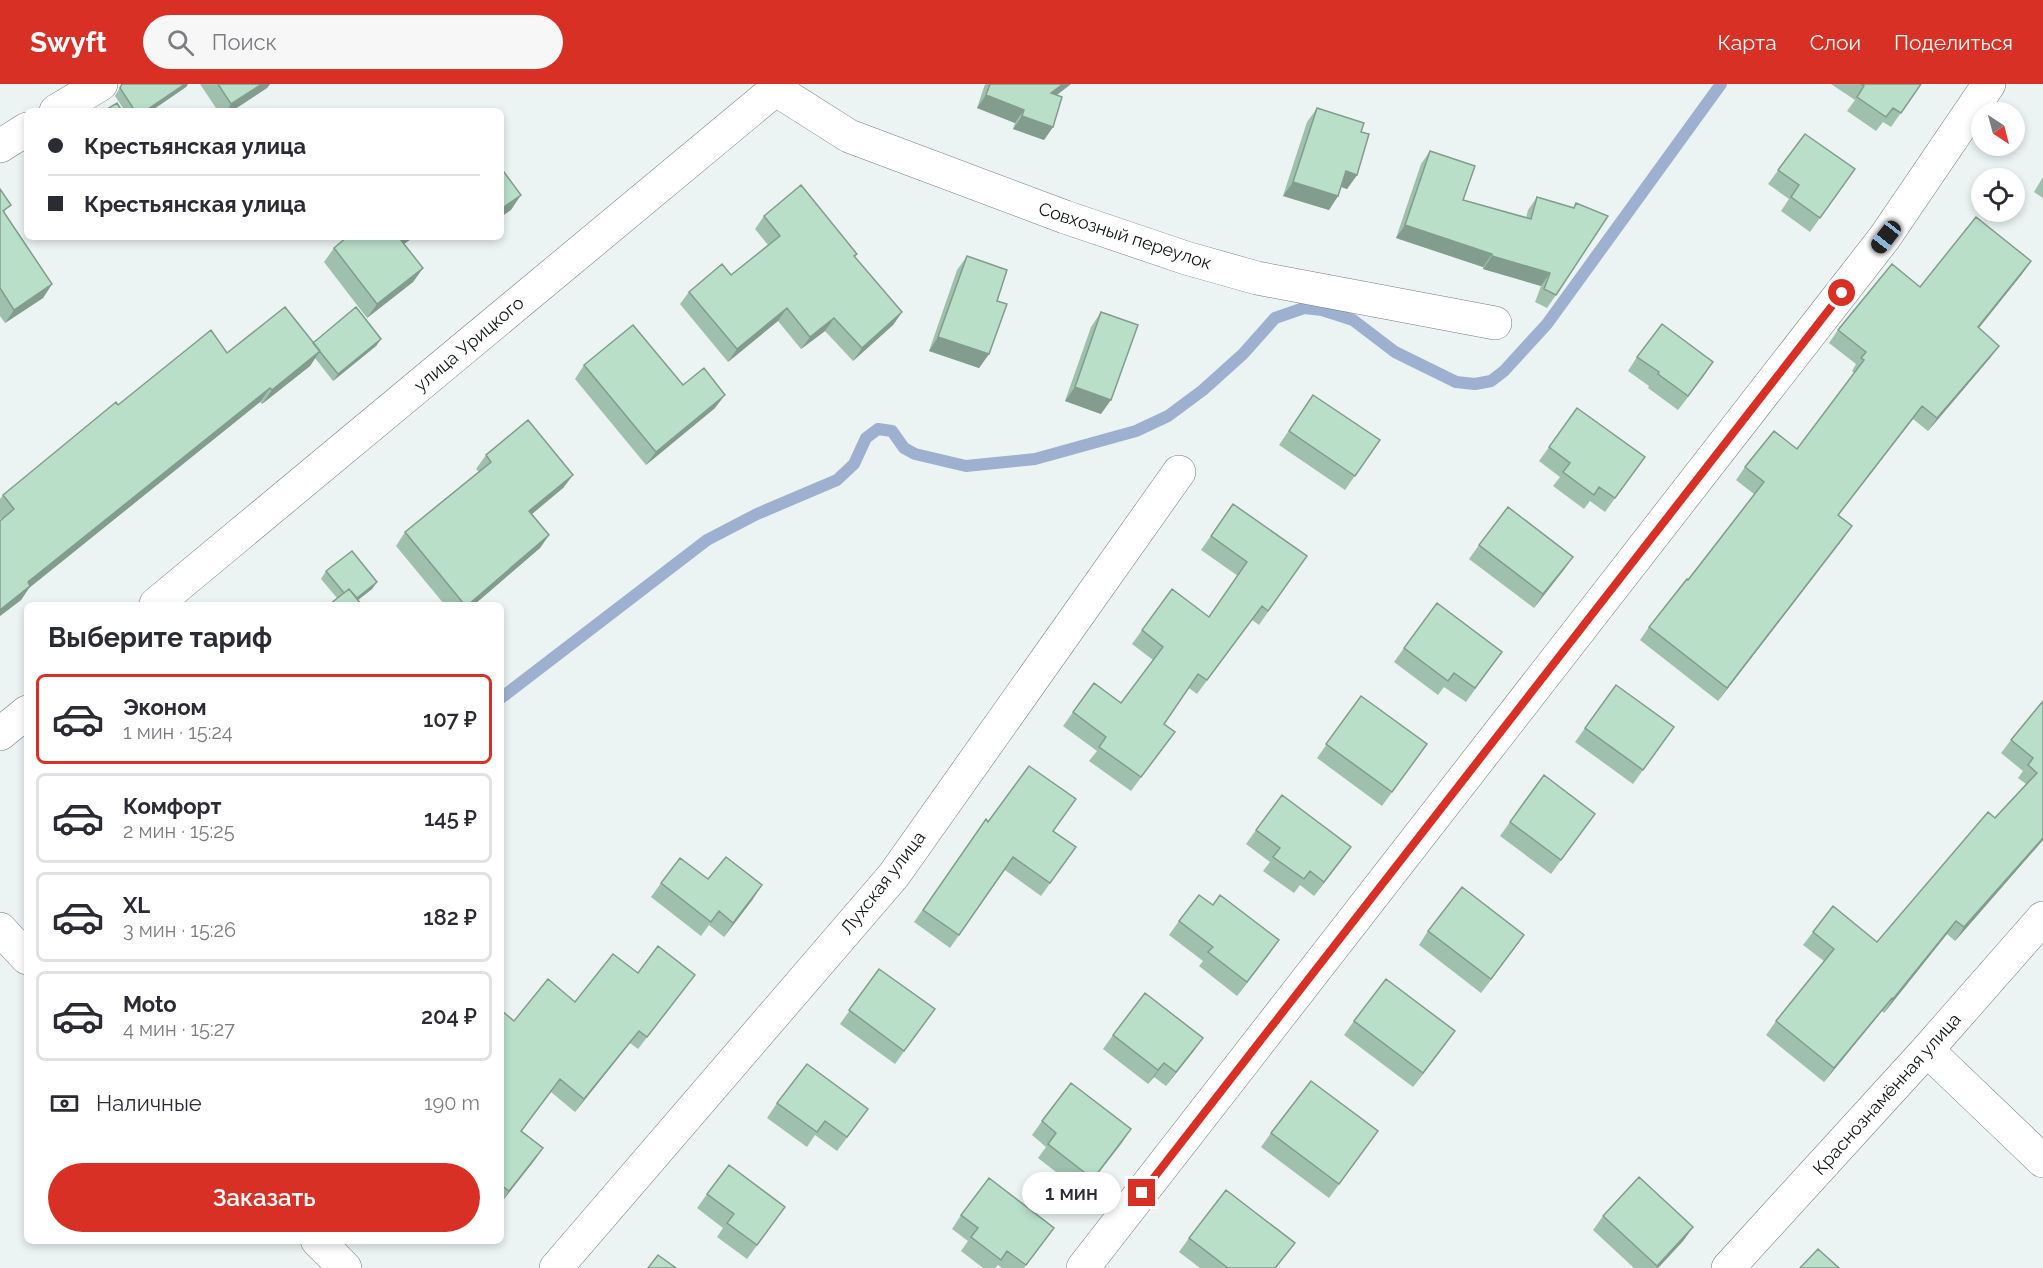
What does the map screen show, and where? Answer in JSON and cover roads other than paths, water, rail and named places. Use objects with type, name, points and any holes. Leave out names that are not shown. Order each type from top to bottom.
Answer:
[{"type":"street","points":[[61,108],[101,84]]},
{"type":"street","points":[[1083,1268],[1886,237],[1989,84]]},
{"type":"street","name":"Совхозный переулок","points":[[779,87],[849,136],[1065,217],[1186,258],[1257,278],[1495,323]]},
{"type":"street","name":"улица Урицкого","points":[[158,602],[779,87]]},
{"type":"street","points":[[0,146],[24,131]]},
{"type":"street","name":"Лухская улица","points":[[556,1268],[894,875],[1179,472]]},
{"type":"street","points":[[0,734],[24,714]]},
{"type":"street","name":"Краснознамённая улица","points":[[1728,1268],[1927,1050],[2043,918]]},
{"type":"street","points":[[0,929],[24,955]]},
{"type":"street","points":[[1927,1050],[2043,1161]]},
{"type":"street","points":[[321,1244],[345,1268]]},
{"type":"waterway","points":[[504,696],[707,540],[757,514],[837,480],[854,464],[866,438],[878,429],[892,431],[904,448],[915,454],[966,466],[1035,459],[1136,431],[1168,416],[1203,390],[1243,354],[1275,318],[1304,308],[1322,310],[1353,320],[1395,352],[1456,382],[1475,384],[1491,381],[1504,371],[1547,324],[1721,84]]}]
